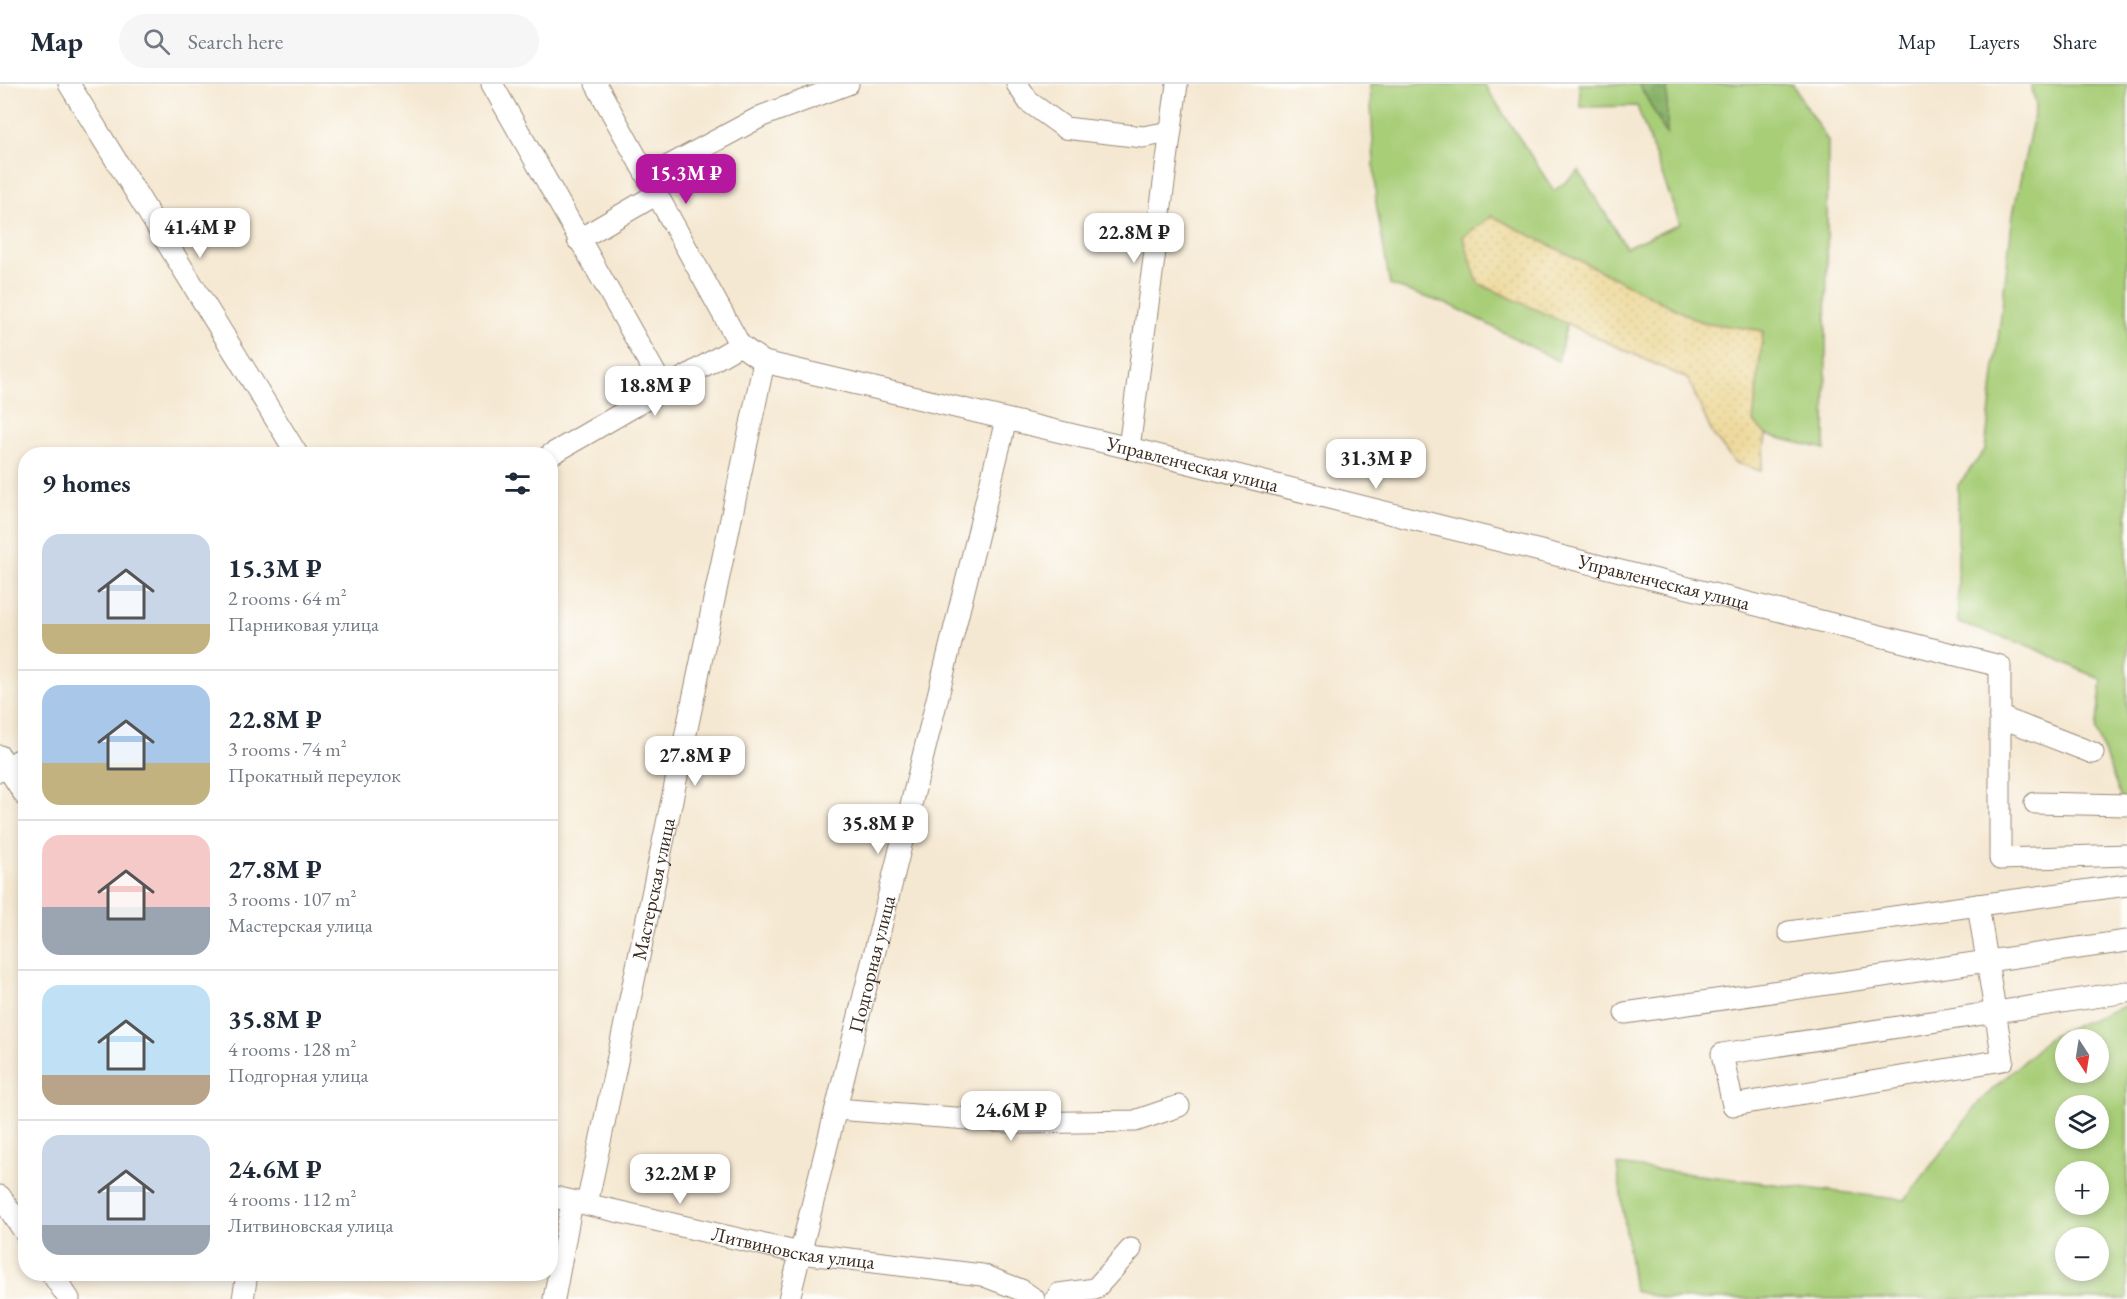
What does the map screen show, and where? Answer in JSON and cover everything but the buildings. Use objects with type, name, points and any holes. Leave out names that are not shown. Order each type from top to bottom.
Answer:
[{"type":"street","points":[[69,84],[293,447]]},
{"type":"street","points":[[492,84],[664,389]]},
{"type":"street","points":[[558,450],[740,345],[596,84]]},
{"type":"street","points":[[578,240],[653,185],[762,116],[848,84]]},
{"type":"street","points":[[1017,84],[1029,102],[1065,128],[1143,137],[1170,132]]},
{"type":"street","points":[[1129,448],[1176,84]]},
{"type":"street","name":"Управленческая улица","points":[[740,345],[765,362],[1129,448],[2000,666],[2000,717]]},
{"type":"street","name":"Мастерская улица","points":[[554,1299],[580,1203],[765,362]]},
{"type":"street","name":"Подгорная улица","points":[[789,1299],[1006,420]]},
{"type":"street","points":[[2093,753],[2000,717],[2000,859],[2127,855]]},
{"type":"street","points":[[18,759],[2,765],[18,786]]},
{"type":"street","points":[[2035,803],[2127,805]]},
{"type":"street","points":[[1789,932],[2127,885]]},
{"type":"street","points":[[1978,905],[1993,1011],[2003,1060],[1732,1105],[1722,1053],[1993,1011],[2127,992]]},
{"type":"street","points":[[1625,1012],[2127,941]]},
{"type":"street","points":[[836,1109],[1021,1123],[1135,1121],[1179,1106]]},
{"type":"street","points":[[0,1196],[18,1222]]},
{"type":"street","name":"Литвиновская улица","points":[[558,1198],[800,1253],[982,1275],[1021,1290],[1034,1299]]},
{"type":"street","points":[[1056,1299],[1059,1294],[1095,1289],[1131,1249]]},
{"type":"street","points":[[57,1281],[69,1299]]},
{"type":"street","points":[[243,1299],[246,1281]]},
{"type":"green space","points":[[1370,84],[1484,84],[1554,191],[1579,171],[1626,247],[1680,224],[1637,106],[1581,107],[1579,84],[1639,84],[1666,134],[1667,84],[1792,84],[1828,141],[1825,449],[1766,435],[1753,421],[1763,331],[1701,322],[1492,216],[1478,283],[1567,323],[1558,361],[1455,307],[1390,285],[1376,203]]},
{"type":"green space","points":[[1639,84],[1667,84],[1667,135]]},
{"type":"green space","points":[[2031,84],[2127,84],[2127,814],[2096,731],[2102,680],[2029,646],[1958,623],[1958,485],[1985,450],[2013,214],[2036,105]]},
{"type":"green space","points":[[2127,1005],[2127,1299],[1666,1299],[1634,1291],[1617,1165],[1905,1200],[1980,1101],[2055,1034],[2055,1083],[2109,1083],[2109,1029],[2067,1029]]},
{"type":"sand","points":[[1492,216],[1701,322],[1763,331],[1753,421],[1766,435],[1761,471],[1734,462],[1712,433],[1688,379],[1478,283],[1463,237]]}]
